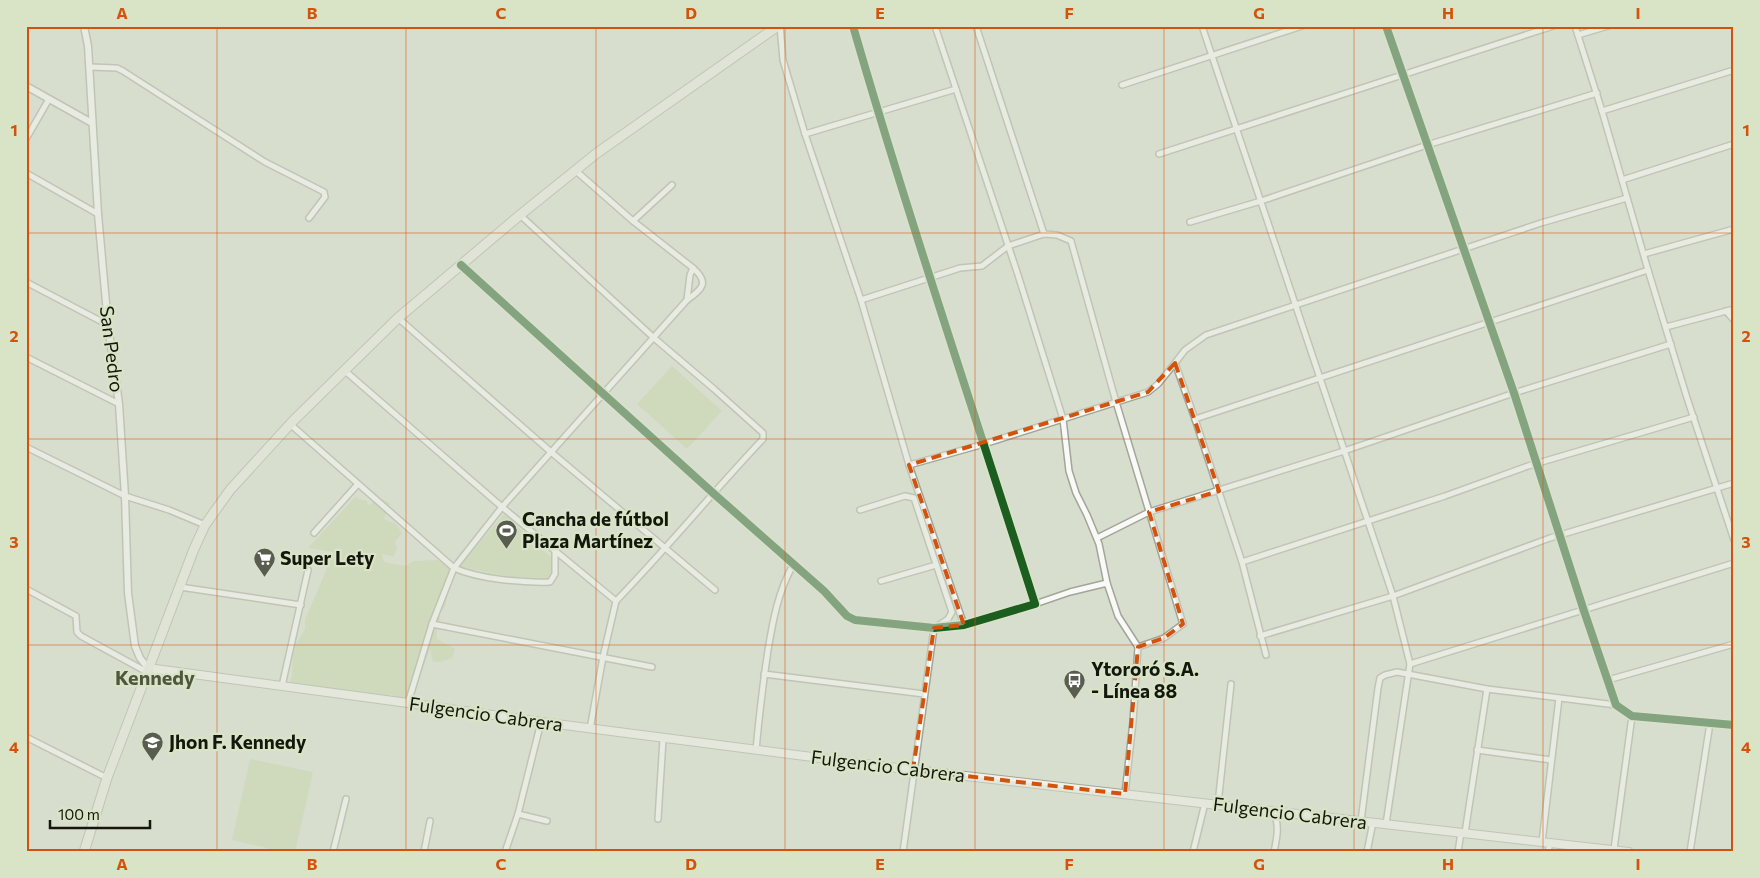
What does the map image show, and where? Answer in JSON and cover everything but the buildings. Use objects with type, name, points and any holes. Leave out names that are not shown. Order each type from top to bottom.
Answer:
[{"type":"main road","points":[[84,852],[108,778],[194,549],[205,526],[230,490],[290,424],[398,318],[520,215],[605,148],[779,26]]},
{"type":"main road","name":"Fulgencio Cabrera","points":[[148,670],[408,702],[663,739],[913,770],[1629,852]]},
{"type":"street","name":"San Pedro","points":[[84,26],[90,67],[98,214],[108,324],[119,404],[126,496],[128,593],[135,646],[148,670]]},
{"type":"street","points":[[779,26],[783,60],[805,134],[862,300],[909,465],[964,625]]},
{"type":"street","points":[[852,26],[877,111],[1035,604]]},
{"type":"street","points":[[935,26],[1063,419],[1069,471],[1076,493],[1097,538],[1106,583],[1118,616],[1138,647],[1133,722],[1125,794]]},
{"type":"street","points":[[976,26],[1044,234]]},
{"type":"street","points":[[1202,26],[1393,596],[1410,664],[1386,824]]},
{"type":"street","points":[[1122,85],[1302,26]]},
{"type":"street","points":[[1386,26],[1514,393],[1616,705]]},
{"type":"street","points":[[1159,154],[1553,26]]},
{"type":"street","points":[[1574,26],[1602,111],[1671,344],[1734,540]]},
{"type":"street","points":[[1578,35],[1608,26]]},
{"type":"street","points":[[90,67],[116,68],[124,71],[253,155],[324,192],[326,197],[309,218]]},
{"type":"street","points":[[1602,111],[1734,70]]},
{"type":"street","points":[[26,86],[92,123]]},
{"type":"street","points":[[805,134],[956,88]]},
{"type":"street","points":[[1190,222],[1596,93]]},
{"type":"street","points":[[26,138],[49,99]]},
{"type":"street","points":[[1622,180],[1734,144]]},
{"type":"street","points":[[408,702],[432,624],[454,568],[502,508],[551,452],[687,300],[701,290],[703,284],[700,274],[633,221],[576,171]]},
{"type":"street","points":[[26,173],[98,214]]},
{"type":"street","points":[[633,221],[672,185]]},
{"type":"street","points":[[909,465],[984,444],[1148,392],[1158,384],[1185,350],[1206,335],[1463,249],[1627,198]]},
{"type":"street","points":[[520,215],[654,338],[763,433],[763,439],[713,493],[666,549],[616,600],[590,729]]},
{"type":"street","points":[[1644,254],[1734,229]]},
{"type":"street","points":[[862,300],[960,268],[982,266],[1008,246],[1044,234],[1057,235],[1071,241],[1116,402],[1183,624],[1164,638],[1138,647]]},
{"type":"street","points":[[461,265],[793,565],[824,590],[846,616],[855,620],[934,628],[964,625],[1070,592],[1106,583]]},
{"type":"street","points":[[687,300],[690,275],[693,268]]},
{"type":"street","points":[[1195,419],[1648,270]]},
{"type":"street","points":[[26,282],[108,324]]},
{"type":"street","points":[[1666,327],[1734,309]]},
{"type":"street","points":[[1726,311],[1734,320]]},
{"type":"street","points":[[398,318],[551,452],[715,590]]},
{"type":"street","points":[[1097,538],[1149,512],[1344,451],[1514,393],[1671,344]]},
{"type":"street","points":[[26,357],[119,404]]},
{"type":"street","points":[[1175,363],[1242,562],[1266,655]]},
{"type":"street","points":[[344,370],[502,508],[616,600]]},
{"type":"street","points":[[1242,562],[1536,464],[1694,417]]},
{"type":"street","points":[[290,424],[454,568],[482,577],[550,582],[555,574],[555,551]]},
{"type":"street","points":[[26,448],[126,496],[169,510],[205,526]]},
{"type":"street","points":[[1260,636],[1393,596],[1560,535],[1734,483]]},
{"type":"street","points":[[314,533],[358,484]]},
{"type":"street","points":[[860,510],[899,498],[912,497],[923,522],[952,614],[934,628],[903,852]]},
{"type":"street","points":[[1410,664],[1734,563]]},
{"type":"street","points":[[756,750],[764,674],[775,610],[793,565]]},
{"type":"street","points":[[881,581],[936,565]]},
{"type":"street","points":[[282,686],[308,570]]},
{"type":"street","points":[[180,587],[300,605]]},
{"type":"street","points":[[26,590],[76,616],[77,632],[81,636],[148,670]]},
{"type":"street","points":[[432,624],[652,667]]},
{"type":"street","points":[[1608,680],[1734,644]]},
{"type":"street","points":[[1361,821],[1379,682],[1380,678],[1385,674],[1397,672],[1487,690],[1616,705],[1632,716],[1734,725]]},
{"type":"street","points":[[764,674],[924,694]]},
{"type":"street","points":[[1218,804],[1231,684]]},
{"type":"street","points":[[1458,852],[1478,750],[1487,690]]},
{"type":"street","points":[[1548,852],[1546,843],[1551,760],[1558,698]]},
{"type":"street","points":[[1614,849],[1632,716]]},
{"type":"street","points":[[505,852],[518,814],[541,722]]},
{"type":"street","points":[[1690,852],[1710,723]]},
{"type":"street","points":[[26,737],[108,778]]},
{"type":"street","points":[[658,819],[663,739]]},
{"type":"street","points":[[1478,750],[1551,760]]},
{"type":"street","points":[[333,852],[346,799]]},
{"type":"street","points":[[1193,852],[1205,803]]},
{"type":"street","points":[[1273,812],[1277,821],[1278,831],[1274,852]]},
{"type":"street","points":[[518,814],[547,821]]},
{"type":"street","points":[[424,852],[430,821]]},
{"type":"street","points":[[1367,852],[1373,822]]},
{"type":"highlighted area","points":[[1175,363],[1219,491],[1149,512],[1183,624],[1164,638],[1138,647],[1125,794],[913,770],[934,628],[964,625],[909,465],[1148,392]]},
{"type":"green space","points":[[672,366],[722,411],[687,449],[637,404]]},
{"type":"green space","points":[[356,496],[358,499],[367,501],[368,505],[381,499],[390,503],[384,519],[396,524],[402,533],[395,542],[397,548],[394,557],[382,554],[384,562],[405,566],[414,561],[438,560],[456,572],[449,586],[445,607],[439,613],[440,620],[437,623],[437,639],[455,649],[452,658],[433,662],[430,649],[420,676],[413,679],[404,699],[397,699],[391,694],[385,703],[377,704],[356,697],[354,692],[348,698],[338,698],[339,689],[335,689],[327,696],[317,695],[293,690],[289,684],[292,675],[295,646],[305,629],[305,620],[334,552],[308,548]]},
{"type":"green space","points":[[504,514],[553,559],[548,579],[518,578],[459,567]]},
{"type":"green space","points":[[250,759],[313,772],[295,852],[284,852],[232,840]]},
{"type":"cycle path","points":[[461,265],[824,591],[847,616],[855,620],[934,628],[964,625],[1035,604],[919,243],[853,26]]},
{"type":"cycle path","points":[[1386,26],[1514,393],[1616,705],[1632,716],[1734,725]]},
{"type":"place","name":"Cancha de fútbol Plaza Martínez","points":[[506,549]]},
{"type":"place","name":"Super Lety","points":[[264,577]]},
{"type":"place","name":"Ytororó S.A. - Línea 88","points":[[1075,699]]},
{"type":"place","name":"Jhon F. Kennedy","points":[[153,761]]},
{"type":"district","name":"Kennedy","points":[[155,678]]}]
